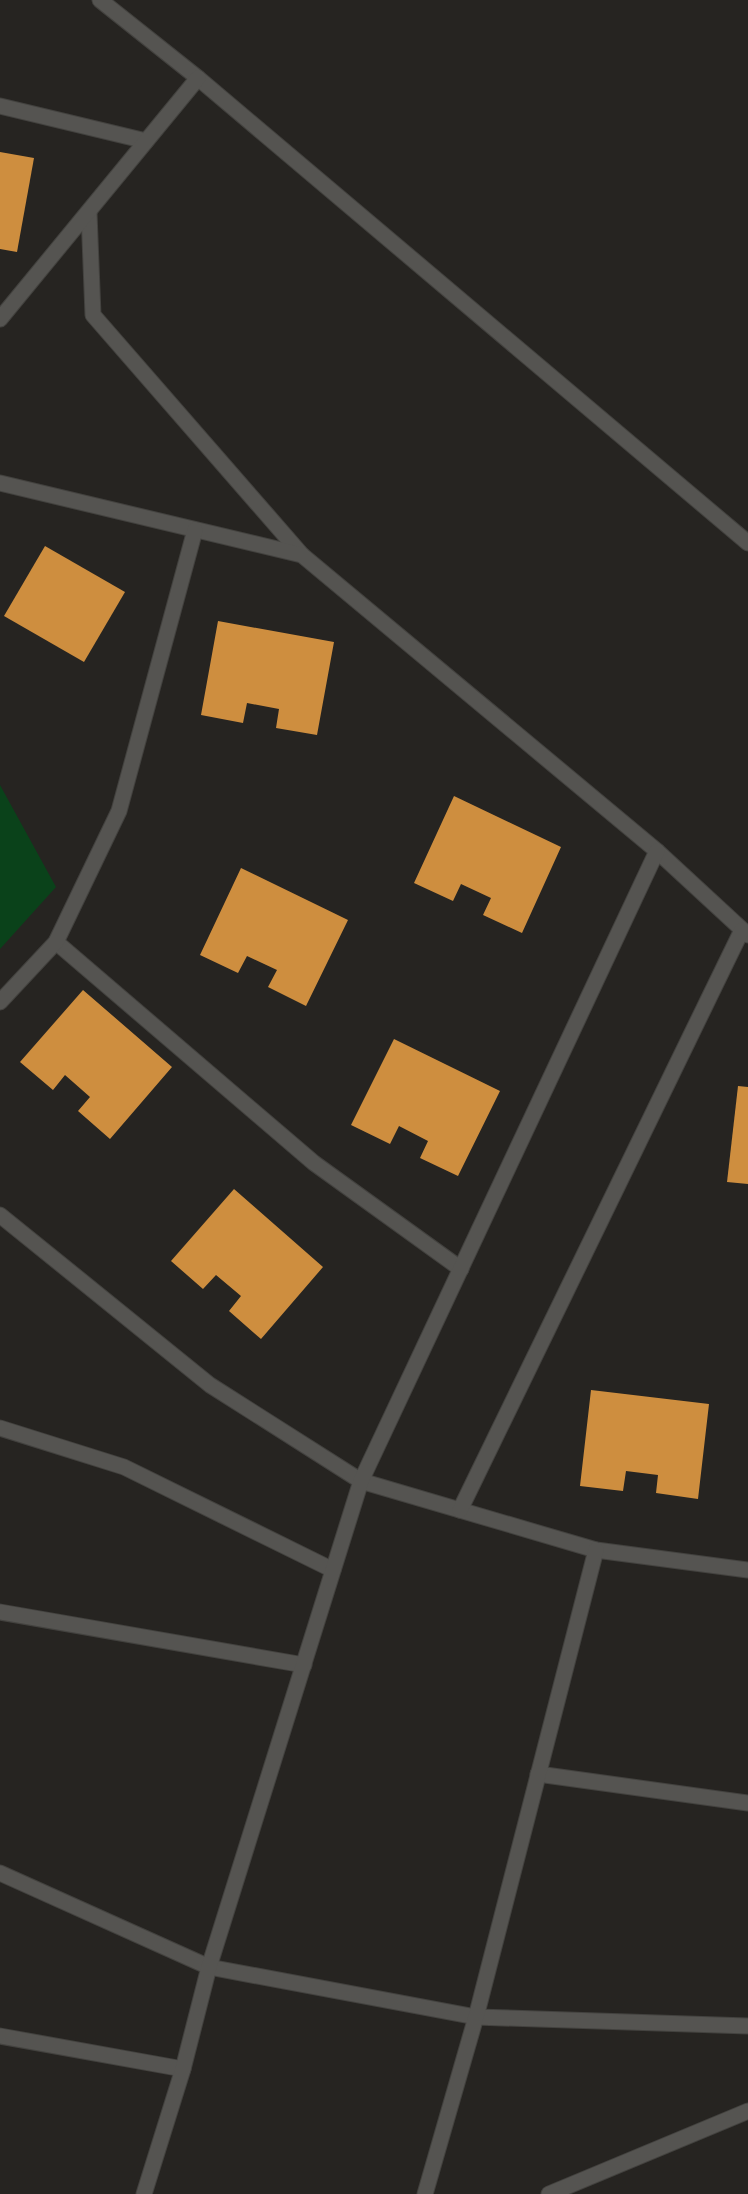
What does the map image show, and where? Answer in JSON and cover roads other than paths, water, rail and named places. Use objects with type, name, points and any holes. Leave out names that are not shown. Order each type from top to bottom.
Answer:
[{"type":"street","points":[[100,0],[198,78],[748,543]]},
{"type":"street","points":[[0,319],[198,78]]},
{"type":"street","points":[[0,106],[146,142]]},
{"type":"street","points":[[89,212],[93,315],[302,554],[657,851],[745,932],[460,1510]]},
{"type":"street","points":[[0,483],[302,554]]},
{"type":"street","points":[[0,1002],[56,942],[119,811],[195,530]]},
{"type":"street","points":[[144,2194],[183,2069],[210,1967],[361,1481],[657,851]]},
{"type":"street","points":[[56,942],[314,1162],[461,1269]]},
{"type":"street","points":[[0,1215],[210,1385],[361,1481],[596,1550],[748,1570]]},
{"type":"street","points":[[0,1428],[124,1466],[334,1570]]},
{"type":"street","points":[[425,2194],[476,2017],[596,1550]]},
{"type":"street","points":[[0,1612],[304,1665]]},
{"type":"street","points":[[538,1774],[748,1803]]},
{"type":"street","points":[[0,1873],[210,1967],[476,2017],[748,2026]]},
{"type":"street","points":[[0,2036],[183,2069]]},
{"type":"street","points":[[549,2194],[748,2111]]}]
